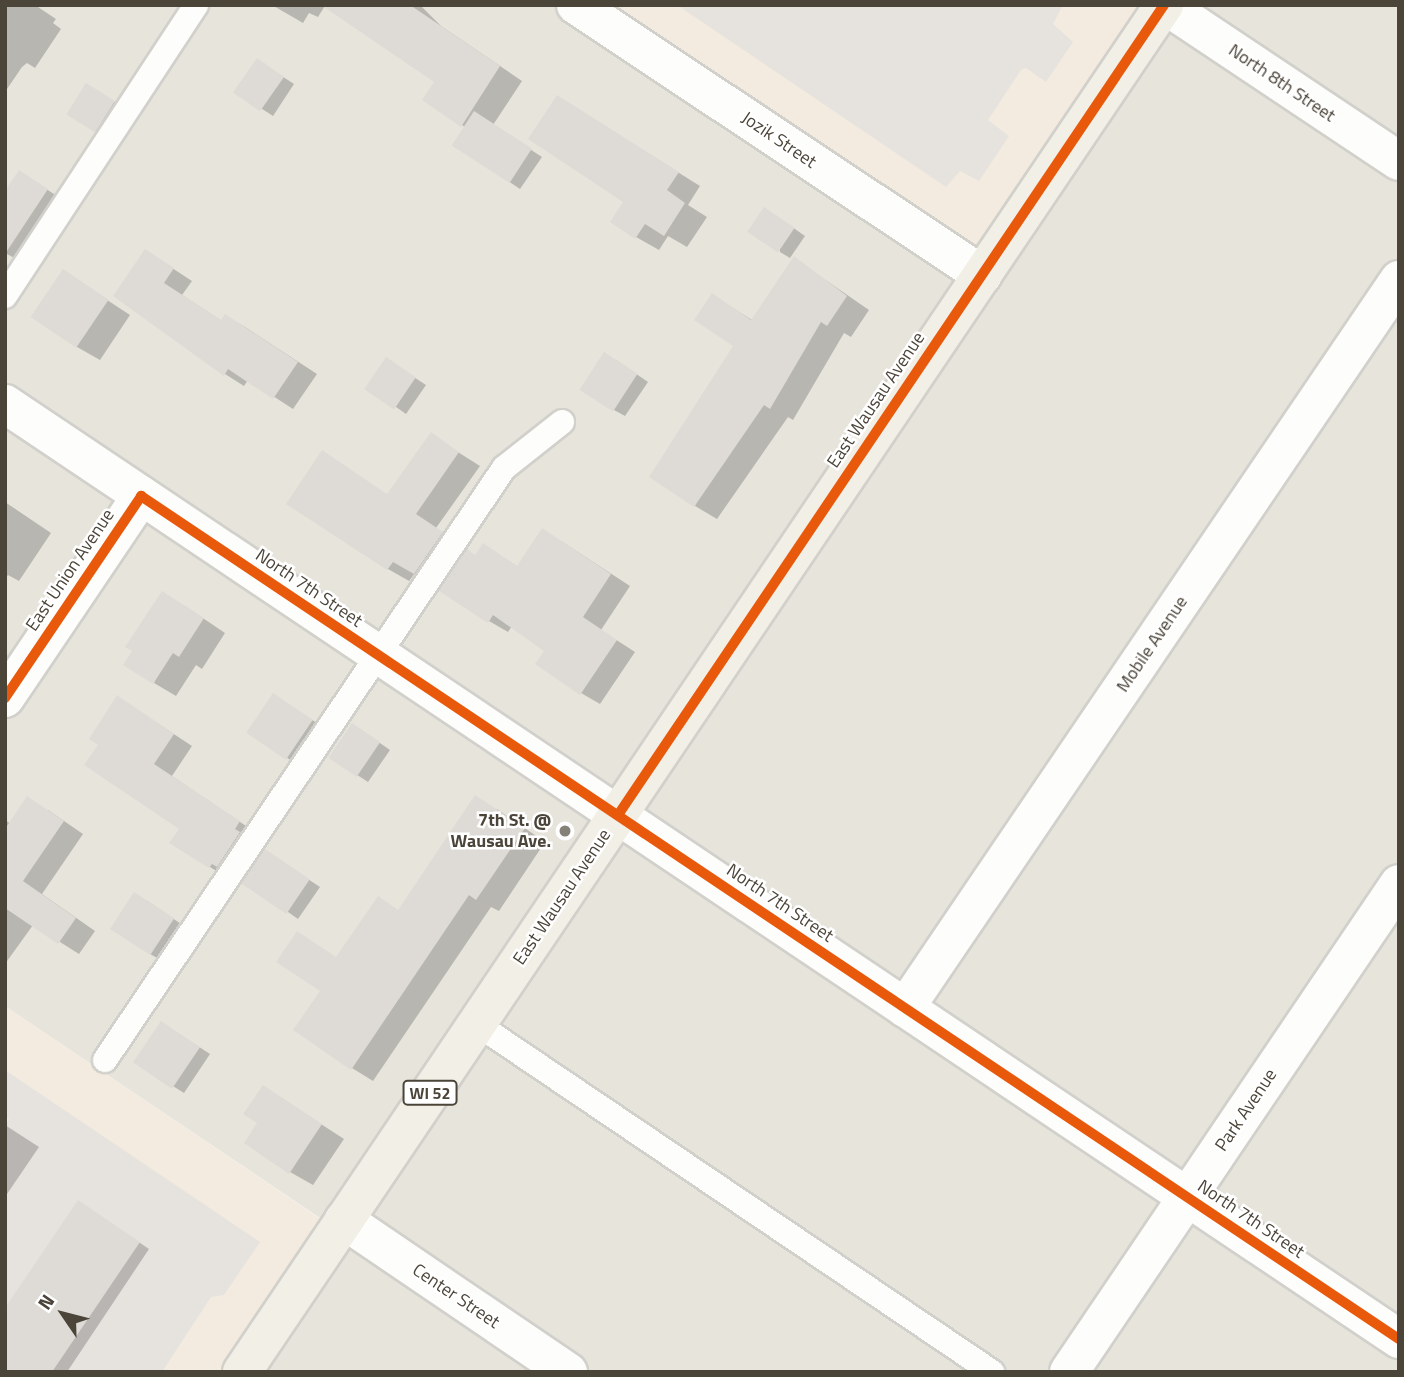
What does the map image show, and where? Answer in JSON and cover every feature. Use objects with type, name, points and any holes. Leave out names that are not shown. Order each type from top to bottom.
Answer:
[{"type":"main road","name":"East Wausau Avenue","points":[[242,1372],[1164,5]]},
{"type":"street","name":"Jozik Street","points":[[576,5],[982,275]]},
{"type":"street","name":"North 8th Street","points":[[1164,5],[1399,161]]},
{"type":"street","name":"Mobile Avenue","points":[[905,1009],[1399,280]]},
{"type":"street","name":"North 7th Street","points":[[5,404],[1399,1339]]},
{"type":"street","name":"East Union Avenue","points":[[5,698],[141,496]]},
{"type":"street","name":"Park Avenue","points":[[1069,1372],[1399,884]]},
{"type":"street","name":"Center Street","points":[[344,1220],[568,1372]]},
{"type":"lane","points":[[5,296],[196,5]]},
{"type":"lane","points":[[105,1060],[505,468],[562,422]]},
{"type":"lane","points":[[477,1024],[992,1372]]},
{"type":"shaded area","points":[[5,5],[1399,5],[1399,1372],[244,1372],[338,1230],[5,1006]]},
{"type":"shaded area","points":[[574,5],[1162,5],[977,278]]},
{"type":"shaded area","points":[[677,5],[1063,5],[1053,24],[1073,42],[1046,82],[1026,68],[1021,70],[988,120],[1009,136],[979,181],[960,171],[946,187]]},
{"type":"shaded area","points":[[5,1006],[338,1231],[244,1372],[5,1372]]},
{"type":"shaded area","points":[[5,1070],[260,1242],[224,1295],[211,1297],[162,1372],[5,1372],[5,1124],[9,1119],[5,1116]]},
{"type":"building","points":[[321,5],[410,5],[500,66],[461,127],[422,100],[434,82]]},
{"type":"building","points":[[257,58],[284,77],[260,111],[233,92]]},
{"type":"building","points":[[86,83],[115,101],[95,132],[66,114]]},
{"type":"building","points":[[557,95],[679,172],[667,190],[685,203],[664,236],[645,224],[635,239],[610,222],[623,202],[528,139]]},
{"type":"building","points":[[474,111],[532,149],[510,183],[452,145]]},
{"type":"building","points":[[19,170],[48,189],[5,254],[5,191]]},
{"type":"building","points":[[764,207],[795,228],[778,253],[747,232]]},
{"type":"building","points":[[145,249],[174,268],[164,283],[221,320],[225,314],[298,362],[273,399],[228,369],[224,376],[113,296]]},
{"type":"building","points":[[794,256],[847,296],[827,326],[821,322],[770,409],[764,405],[694,507],[649,477],[733,346],[694,320],[712,293],[751,320]]},
{"type":"building","points":[[63,269],[109,300],[76,348],[31,317]]},
{"type":"building","points":[[604,352],[638,374],[613,412],[579,390]]},
{"type":"building","points":[[386,357],[416,377],[394,409],[364,389]]},
{"type":"building","points":[[431,432],[459,452],[416,514],[443,532],[414,574],[393,562],[387,570],[286,504],[322,450],[387,494]]},
{"type":"building","points":[[542,528],[611,574],[583,617],[617,640],[580,695],[535,664],[544,651],[493,615],[488,623],[439,591],[467,549],[475,555],[483,543],[517,566]]},
{"type":"building","points":[[162,591],[204,618],[179,657],[173,653],[153,684],[123,665],[132,651],[125,647]]},
{"type":"building","points":[[273,693],[313,720],[286,760],[246,733]]},
{"type":"building","points":[[117,695],[174,734],[154,764],[240,821],[235,829],[240,832],[217,867],[212,864],[209,868],[169,843],[179,829],[84,765],[98,745],[89,739]]},
{"type":"building","points":[[352,723],[380,742],[357,777],[329,758]]},
{"type":"building","points":[[475,795],[525,828],[476,900],[469,895],[351,1070],[293,1030],[320,991],[276,962],[297,931],[336,957],[378,896],[398,910]]},
{"type":"building","points":[[27,796],[64,821],[23,881],[76,918],[58,944],[5,908],[5,829]]},
{"type":"building","points":[[265,849],[310,879],[286,914],[242,884]]},
{"type":"building","points":[[134,892],[174,918],[150,955],[110,929]]},
{"type":"building","points":[[161,1021],[200,1047],[172,1089],[133,1062]]},
{"type":"building","points":[[263,1085],[322,1124],[289,1174],[244,1143],[257,1123],[243,1114]]},
{"type":"building","points":[[78,1200],[140,1242],[52,1372],[5,1372],[5,1308]]},
{"type":"cycle path","points":[[618,815],[1164,5]]},
{"type":"cycle path","points":[[5,698],[141,496],[1399,1339]]},
{"type":"place","name":"7th St. @ Wausau Ave.","points":[[565,831]]}]
